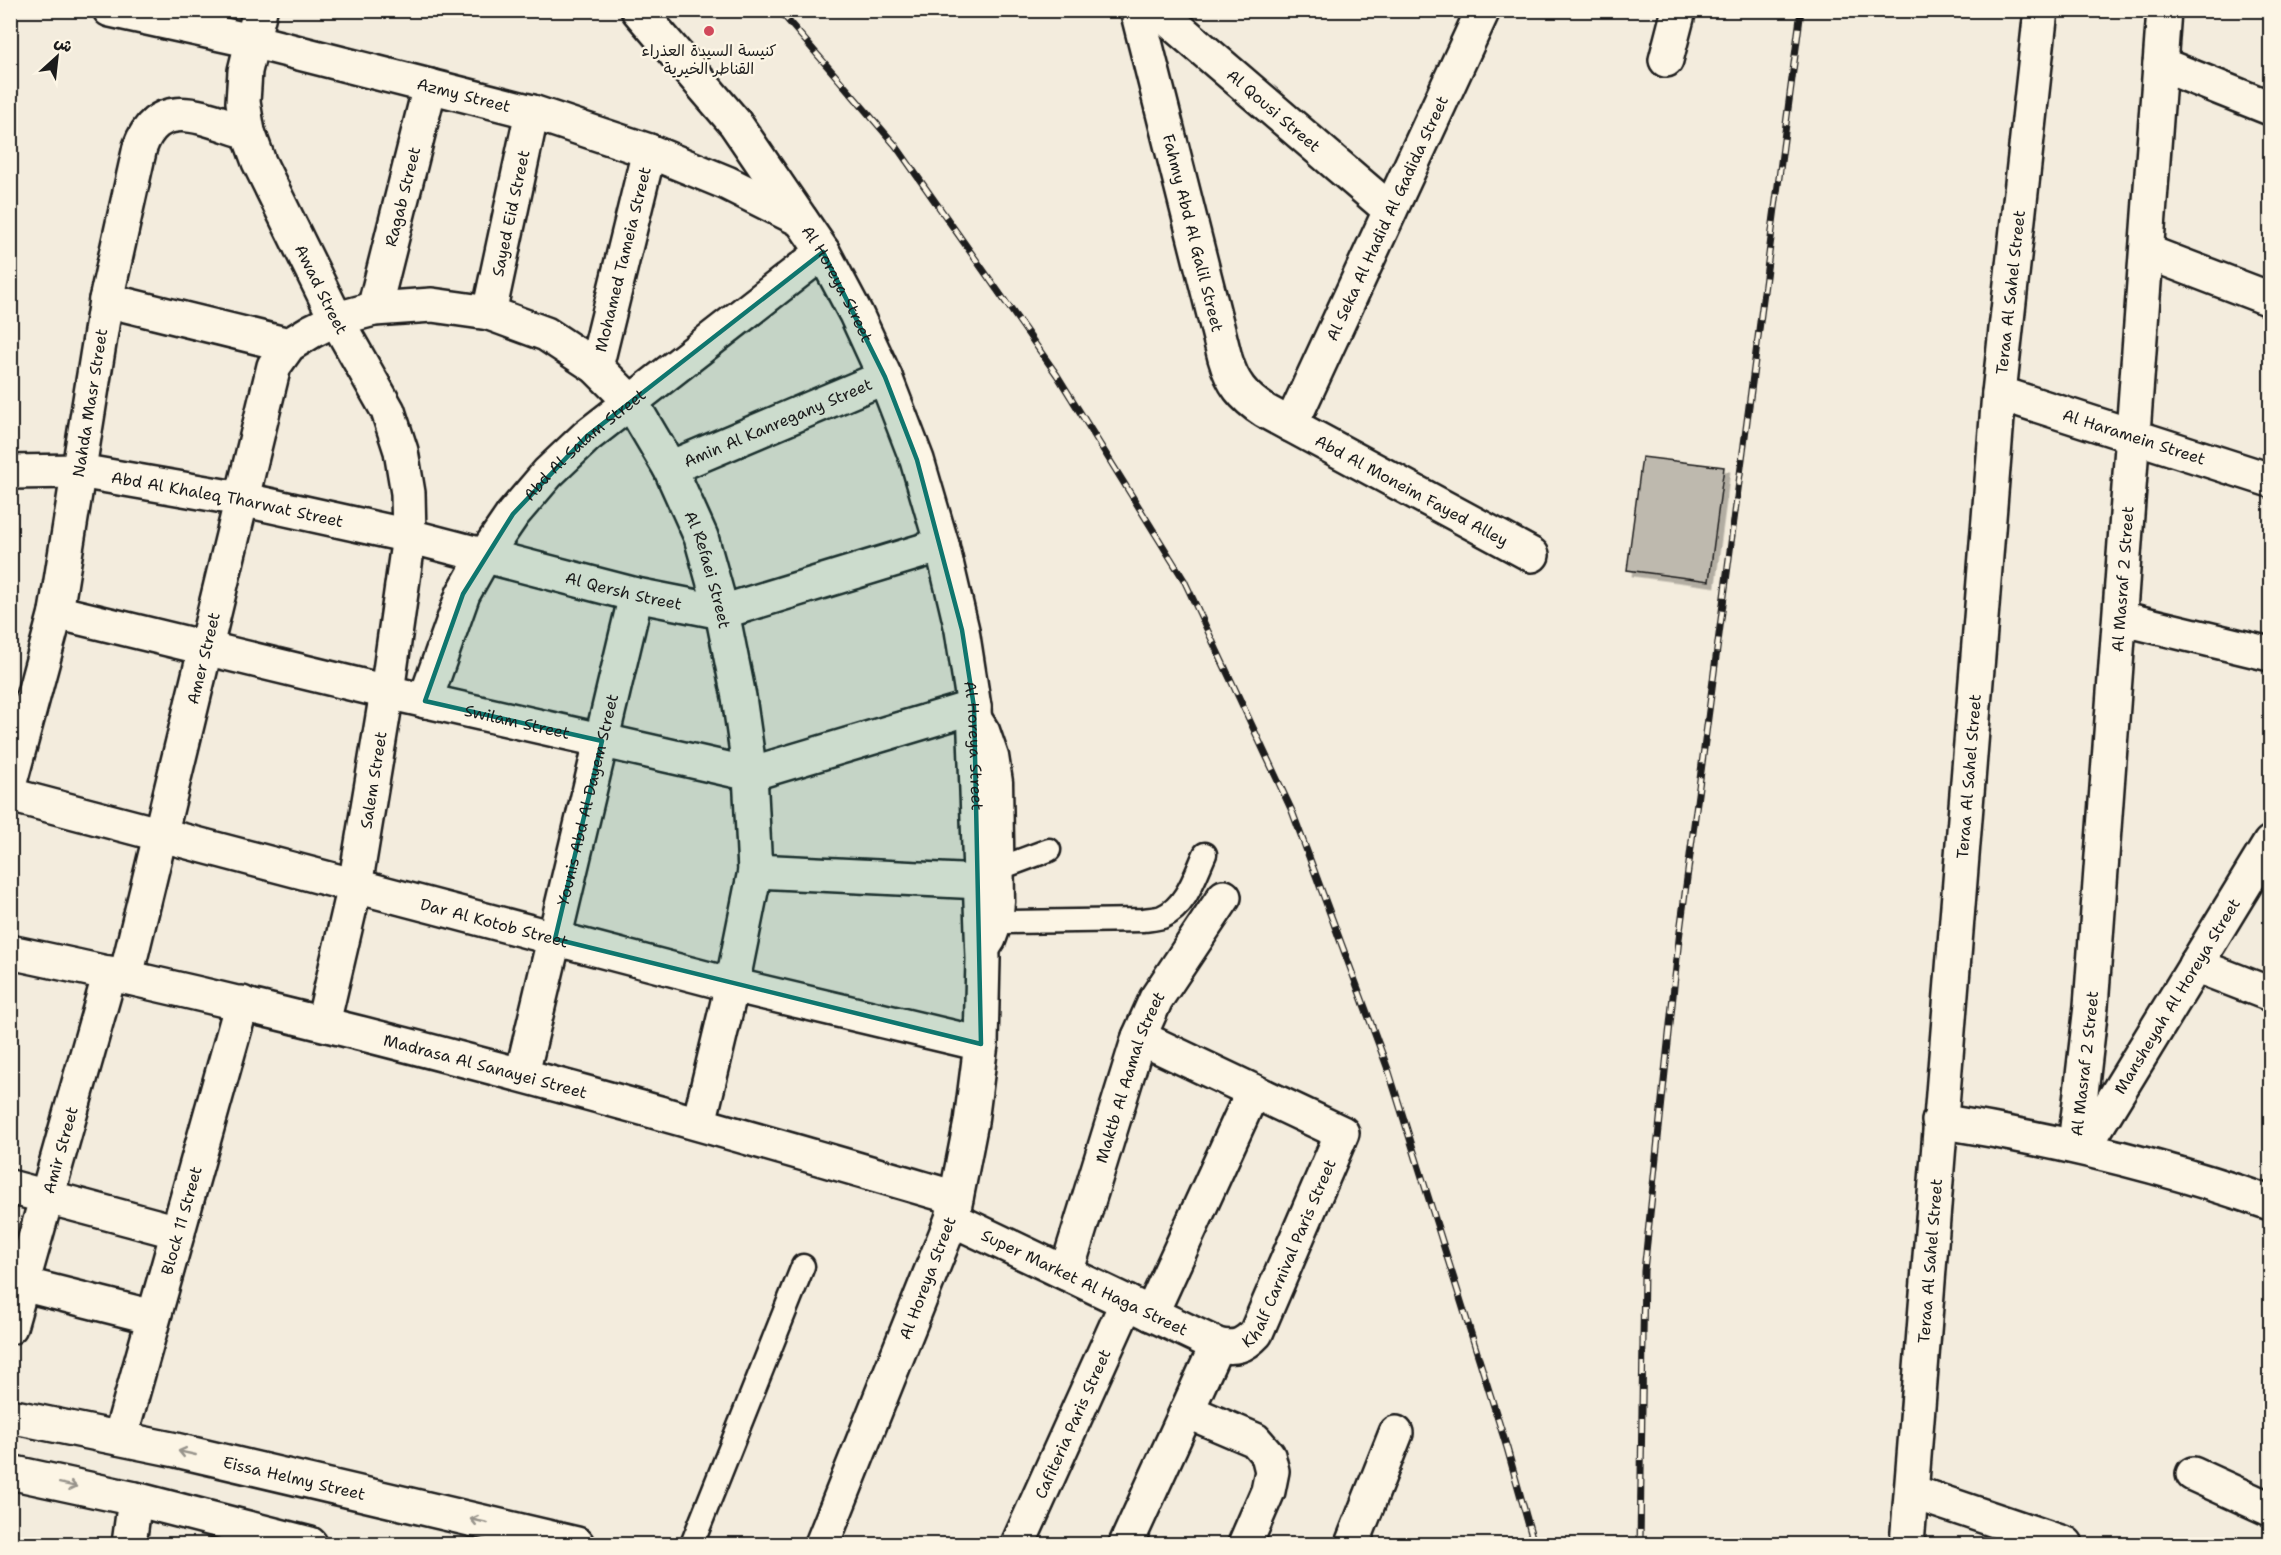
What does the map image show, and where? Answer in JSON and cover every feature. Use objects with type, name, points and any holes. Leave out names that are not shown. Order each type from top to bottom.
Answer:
[{"type":"street","name":"Azmy Street","points":[[110,10],[256,26],[430,86],[532,112],[649,151],[727,183],[804,221]]},
{"type":"street","name":"Al Horeya Street","points":[[638,10],[735,123],[824,252],[856,314],[885,377],[917,460],[942,545],[962,630],[974,708],[992,875],[983,959],[981,1044],[971,1122],[954,1209],[822,1545]]},
{"type":"street","name":"Fahmy Abd Al Galil Street","points":[[1137,10],[1230,375],[1250,402],[1291,425]]},
{"type":"street","name":"Al Qousi Street","points":[[1157,10],[1390,210]]},
{"type":"street","name":"Al Seka Al Hadid Al Gadida Street","points":[[1291,425],[1483,10]]},
{"type":"street","points":[[1666,60],[1679,10]]},
{"type":"street","name":"Teraa Al Sahel Street","points":[[1907,1545],[1939,1121],[1999,393],[2041,10]]},
{"type":"street","name":"Al Masraf 2 Street","points":[[2080,1147],[2164,10]]},
{"type":"street","name":"Awad Street","points":[[256,26],[245,71],[243,102],[248,132],[259,162],[336,319],[388,411],[401,451],[408,493],[409,536]]},
{"type":"street","points":[[2160,64],[2271,108]]},
{"type":"street","name":"Ragab Street","points":[[374,309],[430,86]]},
{"type":"street","name":"Sayed Eid Street","points":[[489,313],[532,112]]},
{"type":"street","name":"Nahda Masr Street","points":[[10,782],[56,612],[106,300],[145,132],[156,120],[170,114],[186,114],[248,132]]},
{"type":"street","name":"Mohamed Tameia Street","points":[[596,367],[649,151]]},
{"type":"street","name":"Abd Al Salam Street","points":[[425,700],[464,594],[485,555],[513,514],[548,473],[587,436],[824,252]]},
{"type":"street","points":[[2147,252],[2271,299]]},
{"type":"street","points":[[106,300],[289,345]]},
{"type":"street","name":"Al Refaei Street","points":[[289,345],[336,319],[374,309],[432,305],[489,313],[546,334],[596,367],[631,402],[670,468],[700,537],[722,612],[739,697],[750,774],[755,871],[732,985],[699,1123]]},
{"type":"street","name":"Amer Street","points":[[118,974],[160,835],[274,366],[289,345]]},
{"type":"street","name":"Amin Al Kanregany Street","points":[[670,468],[885,377]]},
{"type":"street","name":"Al Haramein Street","points":[[1999,393],[2271,480]]},
{"type":"street","name":"Abd Al Moneim Fayed Alley","points":[[1291,425],[1532,555]]},
{"type":"street","name":"Abd Al Khaleq Tharwat Street","points":[[10,472],[80,471],[241,499],[409,536]]},
{"type":"street","name":"Al Qersh Street","points":[[409,536],[636,595],[722,612],[942,545]]},
{"type":"street","name":"Salem Street","points":[[324,1023],[355,886],[387,692],[409,536]]},
{"type":"street","name":"Younis Abd Al Dayem Street","points":[[522,1074],[636,595]]},
{"type":"street","name":"Swilam Street","points":[[56,612],[387,692],[750,774],[974,708]]},
{"type":"street","points":[[2120,618],[2271,654]]},
{"type":"street","name":"Dar Al Kotob Street","points":[[10,795],[732,985],[981,1044]]},
{"type":"street","name":"Mansheyah Al Horeya Street","points":[[2080,1147],[2195,965],[2261,877],[2271,843]]},
{"type":"street","points":[[755,871],[992,875]]},
{"type":"street","name":"Maktb Al Aamal Street","points":[[1066,1273],[1139,1037],[1156,999],[1224,897]]},
{"type":"street","name":"Madrasa Al Sanayei Street","points":[[10,952],[118,974],[324,1023],[522,1074],[699,1123],[954,1209]]},
{"type":"street","points":[[2195,965],[2271,994]]},
{"type":"street","name":"Amir Street","points":[[10,1327],[16,1283],[47,1197],[118,974]]},
{"type":"street","name":"Block 11 Street","points":[[120,1438],[242,1004]]},
{"type":"street","points":[[1139,1037],[1253,1091]]},
{"type":"street","name":"Khalf Carnival Paris Street","points":[[1217,1345],[1232,1348],[1246,1343],[1256,1333],[1342,1133],[1253,1091]]},
{"type":"street","name":"Cafiteria Paris Street","points":[[1018,1545],[1253,1091]]},
{"type":"street","points":[[1939,1121],[2080,1147],[2166,1169],[2271,1203]]},
{"type":"street","points":[[10,1187],[178,1232]]},
{"type":"street","name":"Super Market Al Haga Street","points":[[954,1209],[1066,1273],[1217,1345]]},
{"type":"street","points":[[16,1283],[153,1317]]},
{"type":"street","points":[[1126,1545],[1217,1345]]},
{"type":"street","points":[[1186,1412],[1255,1440],[1268,1455],[1272,1472],[1268,1491],[1245,1545]]},
{"type":"street","name":"Eissa Helmy Street","points":[[10,1416],[120,1438],[577,1545]]},
{"type":"street","points":[[1352,1545],[1396,1433]]},
{"type":"street","points":[[10,1472],[135,1499],[310,1545]]},
{"type":"street","points":[[2193,1474],[2271,1509]]},
{"type":"street","points":[[1912,1492],[2066,1545]]},
{"type":"street","points":[[129,1545],[135,1499]]},
{"type":"lane","points":[[983,959],[994,942],[1001,922],[1004,902],[992,875],[1048,850]]},
{"type":"lane","points":[[1001,922],[1143,920],[1162,917],[1178,906],[1205,854]]},
{"type":"lane","points":[[692,1545],[803,1266]]},
{"type":"highlighted area","points":[[823,252],[885,377],[917,460],[962,630],[974,707],[981,1044],[555,939],[602,741],[425,701],[463,594],[513,514],[587,436]]},
{"type":"building","points":[[1642,457],[1724,467],[1709,581],[1627,570]]},
{"type":"railway","points":[[779,10],[896,146],[1057,375],[1184,580],[1292,811],[1389,1072],[1507,1448],[1534,1544]]},
{"type":"railway","points":[[1640,1544],[1644,1271],[1679,939],[1801,10]]},
{"type":"place","name":"كنيسة السيدة العذراء القناطر الخيرية","points":[[709,31]]}]
